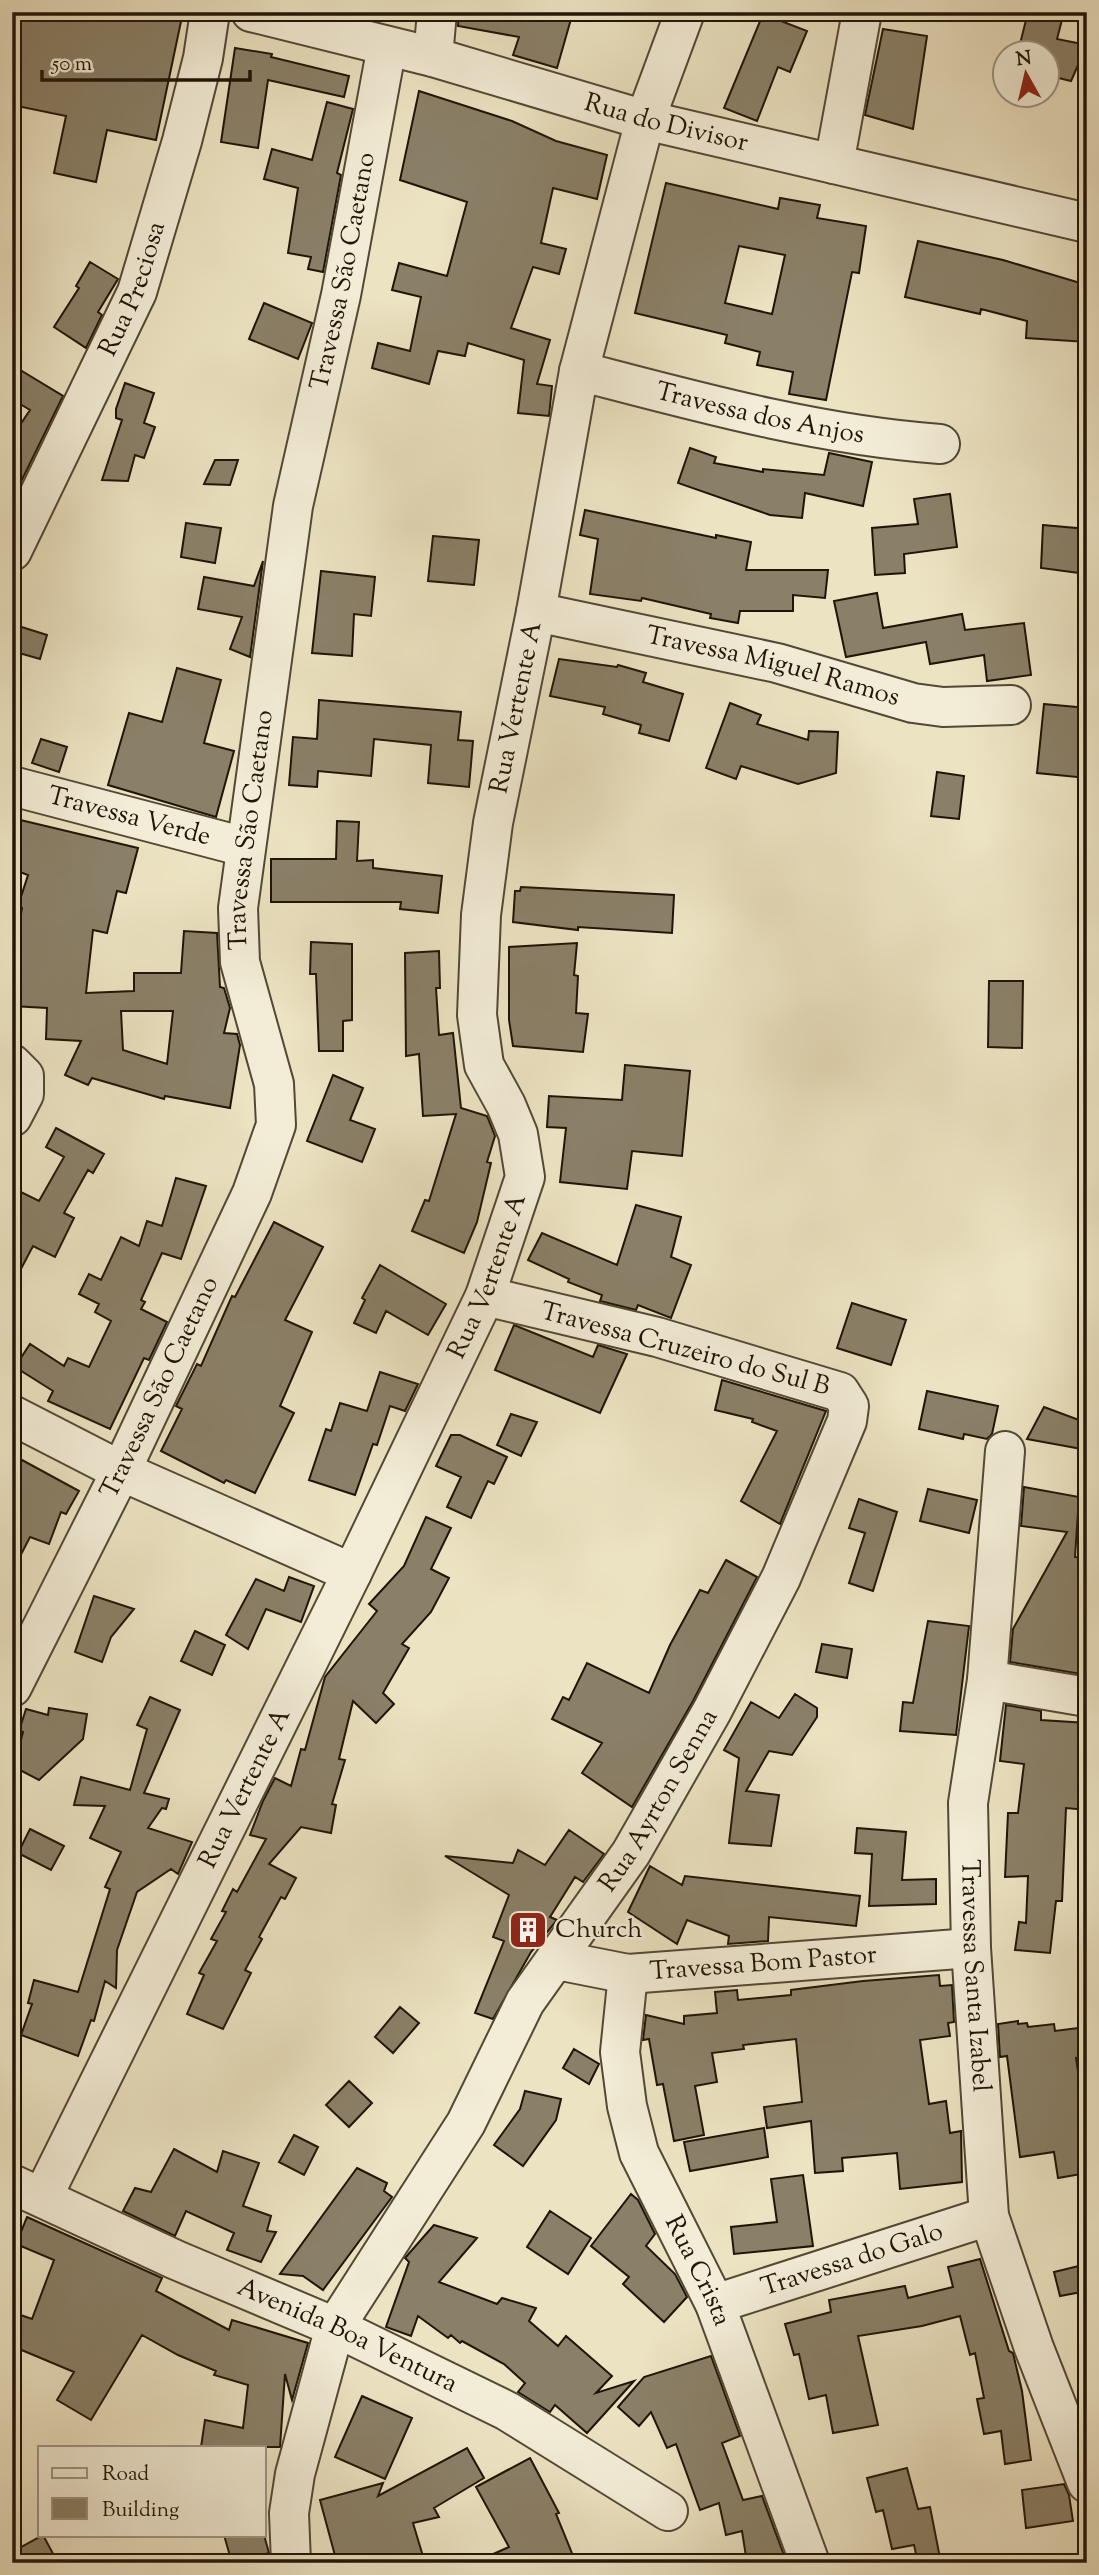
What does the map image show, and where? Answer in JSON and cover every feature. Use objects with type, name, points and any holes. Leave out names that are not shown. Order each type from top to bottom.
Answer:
[{"type":"street","name":"Rua Preciosa","points":[[12,551],[137,292],[182,141],[203,58],[210,12]]},
{"type":"street","name":"Rua do Divisor","points":[[251,12],[433,57],[645,120],[1087,223]]},
{"type":"street","points":[[433,57],[437,12]]},
{"type":"street","name":"Rua Vertente A","points":[[28,2190],[352,1573],[485,1296],[525,1177],[518,1134],[484,1065],[477,1014],[481,915],[493,823],[536,612],[579,371],[645,120],[685,12]]},
{"type":"street","points":[[834,164],[862,12]]},
{"type":"street","name":"Travessa São Caetano","points":[[12,1687],[121,1471],[252,1194],[276,1125],[277,1096],[240,961],[238,908],[293,506],[341,295],[387,46]]},
{"type":"street","name":"Travessa dos Anjos","points":[[579,371],[724,409],[881,440],[940,444]]},
{"type":"street","name":"Travessa Miguel Ramos","points":[[536,612],[777,663],[913,703],[943,707],[1011,705]]},
{"type":"street","name":"Travessa Verde","points":[[12,786],[245,847]]},
{"type":"street","points":[[12,1117],[24,1094],[18,1070]]},
{"type":"street","name":"Travessa Cruzeiro do Sul B","points":[[485,1296],[657,1337],[840,1392],[849,1406],[847,1421],[826,1472]]},
{"type":"street","points":[[12,1415],[121,1471],[352,1573]]},
{"type":"street","name":"Travessa Santa Izabel","points":[[1005,1451],[987,1680],[968,1803],[971,1948],[989,2216],[1034,2348],[1087,2483]]},
{"type":"street","name":"Rua Ayrton Senna","points":[[291,2563],[289,2513],[295,2474],[335,2327],[466,2123],[526,2002],[631,1853],[712,1712],[781,1578],[826,1472]]},
{"type":"street","points":[[987,1680],[1087,1697]]},
{"type":"street","name":"Travessa Bom Pastor","points":[[557,1960],[628,1974],[971,1948]]},
{"type":"street","name":"Rua Crista","points":[[628,1974],[621,2052],[630,2118],[639,2153],[715,2304],[810,2563]]},
{"type":"street","name":"Avenida Boa Ventura","points":[[28,2190],[176,2260],[335,2327],[506,2411],[668,2511]]},
{"type":"street","name":"Travessa do Galo","points":[[715,2304],[989,2216]]},
{"type":"building","points":[[12,12],[183,12],[156,140],[107,130],[96,182],[54,173],[66,116],[12,105]]},
{"type":"building","points":[[459,12],[573,12],[557,68],[513,55],[519,37],[458,26]]},
{"type":"building","points":[[1028,12],[1064,12],[1057,38],[1022,38]]},
{"type":"building","points":[[763,14],[807,31],[790,72],[778,67],[757,121],[724,108]]},
{"type":"building","points":[[883,29],[927,36],[913,129],[865,115]]},
{"type":"building","points":[[1060,40],[1087,45],[1071,81],[1060,78]]},
{"type":"building","points":[[235,48],[272,54],[271,57],[349,76],[344,97],[268,80],[258,148],[221,142]]},
{"type":"building","points":[[419,91],[512,121],[556,141],[607,155],[597,199],[553,188],[541,243],[566,249],[559,274],[533,267],[511,328],[550,340],[537,384],[552,386],[549,416],[518,413],[524,360],[468,343],[465,356],[438,351],[429,384],[372,368],[378,343],[410,351],[421,297],[392,290],[399,263],[447,276],[467,202],[400,180]]},
{"type":"building","points":[[327,102],[353,109],[337,173],[341,175],[323,272],[308,269],[311,257],[288,253],[298,188],[264,179],[272,149],[312,160]]},
{"type":"building","points":[[666,183],[778,209],[780,198],[820,205],[817,218],[866,226],[859,273],[852,272],[826,400],[789,394],[793,372],[757,365],[760,352],[725,343],[727,335],[635,313]],"holes":[[[739,246],[785,255],[772,314],[725,303]]]},
{"type":"building","points":[[918,241],[1003,260],[1087,285],[1087,342],[1026,338],[1027,321],[981,309],[980,314],[905,297]]},
{"type":"building","points":[[90,262],[118,279],[98,312],[102,315],[86,348],[54,327],[79,288],[76,286]]},
{"type":"building","points":[[264,303],[312,323],[298,359],[249,339]]},
{"type":"building","points":[[12,365],[63,396],[12,500],[12,437],[30,410],[12,399]]},
{"type":"building","points":[[125,383],[154,393],[144,423],[155,427],[144,458],[135,455],[128,481],[102,480],[122,420],[116,418],[116,409]]},
{"type":"building","points":[[690,448],[716,457],[714,463],[763,472],[763,469],[824,475],[829,453],[872,462],[863,506],[805,493],[802,518],[770,515],[678,483]]},
{"type":"building","points":[[215,460],[238,460],[230,485],[204,484]]},
{"type":"building","points":[[950,494],[957,547],[904,554],[905,573],[875,575],[872,528],[918,524],[914,499]]},
{"type":"building","points":[[585,510],[716,538],[716,535],[751,542],[746,570],[828,570],[825,598],[793,595],[793,611],[740,611],[738,623],[710,618],[711,614],[642,598],[641,601],[590,594],[598,539],[580,535]]},
{"type":"building","points":[[186,523],[221,528],[215,563],[181,557]]},
{"type":"building","points":[[1043,525],[1087,529],[1087,574],[1041,568]]},
{"type":"building","points":[[433,536],[479,540],[474,585],[428,581]]},
{"type":"building","points":[[263,561],[250,657],[230,649],[242,617],[198,609],[204,577],[254,586]]},
{"type":"building","points":[[321,571],[375,577],[371,616],[354,614],[352,656],[312,653]]},
{"type":"building","points":[[877,593],[883,628],[962,614],[965,630],[1024,623],[1031,675],[987,681],[984,655],[930,664],[926,642],[846,657],[834,601]]},
{"type":"building","points":[[12,624],[47,635],[40,659],[12,651]]},
{"type":"building","points":[[559,659],[618,665],[646,673],[643,682],[683,694],[669,741],[639,733],[641,725],[603,714],[605,707],[550,696]]},
{"type":"building","points":[[177,668],[221,680],[204,743],[234,751],[216,817],[108,785],[129,713],[162,722]]},
{"type":"building","points":[[319,700],[461,712],[458,740],[473,741],[469,787],[428,783],[431,745],[374,739],[371,776],[318,771],[317,787],[289,785],[293,737],[317,739]]},
{"type":"building","points":[[730,703],[761,715],[757,724],[808,740],[809,731],[838,732],[836,773],[798,784],[741,766],[736,779],[706,768]]},
{"type":"building","points":[[1044,704],[1087,708],[1087,778],[1037,773]]},
{"type":"building","points":[[41,739],[67,747],[59,772],[32,763]]},
{"type":"building","points":[[937,772],[964,776],[959,819],[931,816]]},
{"type":"building","points":[[12,818],[138,848],[126,893],[117,891],[107,933],[93,930],[86,993],[134,991],[134,973],[181,973],[184,931],[217,933],[220,987],[224,988],[230,1008],[224,1033],[237,1034],[240,1045],[230,1108],[165,1096],[164,1099],[92,1078],[88,1085],[65,1075],[81,1041],[46,1039],[47,1008],[12,1006],[14,953],[22,908],[18,906],[28,875],[12,869]],"holes":[[[121,1011],[173,1011],[167,1064],[123,1050]]]},
{"type":"building","points":[[337,821],[359,822],[357,861],[373,860],[373,868],[442,876],[438,913],[400,909],[401,902],[271,902],[271,859],[336,859]]},
{"type":"building","points":[[521,887],[674,895],[672,933],[578,927],[578,930],[513,922],[515,891],[520,891]]},
{"type":"building","points":[[311,942],[352,944],[352,1020],[343,1021],[343,1051],[319,1051],[316,974],[310,974]]},
{"type":"building","points":[[577,943],[574,975],[578,976],[576,1013],[588,1014],[583,1052],[513,1046],[509,1020],[509,947]]},
{"type":"building","points":[[439,951],[440,988],[436,988],[439,1035],[453,1033],[461,1108],[487,1116],[495,1136],[487,1162],[491,1163],[477,1222],[464,1253],[412,1231],[425,1200],[429,1201],[456,1114],[423,1116],[419,1054],[406,1056],[405,953]]},
{"type":"building","points":[[989,981],[1023,981],[1022,1048],[988,1047]]},
{"type":"building","points":[[625,1065],[690,1071],[682,1156],[632,1151],[627,1189],[560,1182],[566,1128],[547,1127],[549,1096],[622,1100]]},
{"type":"building","points":[[333,1075],[363,1088],[350,1120],[375,1129],[362,1162],[307,1141]]},
{"type":"building","points":[[56,1128],[104,1154],[93,1173],[88,1170],[64,1213],[74,1218],[55,1257],[33,1246],[12,1286],[12,1203],[19,1191],[39,1201],[64,1157],[46,1147]]},
{"type":"building","points":[[176,1178],[206,1186],[181,1259],[162,1253],[141,1300],[145,1302],[141,1309],[167,1322],[149,1360],[144,1358],[110,1429],[48,1401],[53,1391],[15,1367],[30,1344],[64,1366],[68,1358],[89,1367],[111,1321],[95,1312],[99,1304],[79,1294],[89,1274],[101,1280],[121,1237],[139,1246],[147,1221],[162,1226]]},
{"type":"building","points":[[636,1205],[681,1217],[671,1257],[691,1265],[671,1318],[638,1305],[636,1310],[600,1301],[602,1295],[568,1282],[569,1279],[528,1260],[542,1233],[617,1265]]},
{"type":"building","points":[[274,1222],[323,1247],[285,1320],[312,1332],[280,1406],[294,1413],[255,1493],[226,1480],[224,1483],[161,1451],[182,1409],[176,1406],[197,1364],[201,1366],[232,1296],[235,1297]]},
{"type":"building","points":[[380,1265],[446,1304],[428,1335],[386,1311],[376,1333],[354,1323],[365,1300],[362,1298]]},
{"type":"building","points":[[852,1303],[906,1320],[891,1365],[837,1348]]},
{"type":"building","points":[[514,1325],[593,1357],[598,1345],[627,1354],[600,1413],[495,1370]]},
{"type":"building","points":[[380,1372],[418,1384],[405,1411],[390,1406],[377,1445],[373,1444],[355,1495],[309,1480],[326,1429],[331,1431],[340,1403],[367,1411]]},
{"type":"building","points":[[722,1380],[826,1411],[780,1524],[741,1501],[777,1431],[752,1422],[753,1419],[715,1410]]},
{"type":"building","points":[[927,1391],[998,1406],[992,1434],[987,1439],[964,1434],[963,1439],[919,1429]]},
{"type":"building","points":[[1044,1407],[1087,1423],[1087,1450],[1027,1439]]},
{"type":"building","points":[[511,1414],[537,1422],[521,1456],[497,1445]]},
{"type":"building","points":[[451,1435],[460,1435],[507,1457],[494,1484],[488,1481],[471,1518],[447,1507],[461,1477],[436,1466]]},
{"type":"building","points":[[22,1460],[79,1491],[66,1514],[61,1512],[49,1544],[30,1537],[12,1572],[12,1479]]},
{"type":"building","points":[[1024,1487],[1079,1497],[1075,1557],[1087,1559],[1087,1675],[1010,1662],[1013,1629],[1067,1532],[1021,1526]]},
{"type":"building","points":[[928,1489],[977,1500],[969,1533],[920,1521]]},
{"type":"building","points":[[859,1499],[897,1512],[873,1591],[849,1583],[865,1533],[849,1528]]},
{"type":"building","points":[[426,1517],[451,1528],[431,1569],[449,1578],[431,1612],[402,1644],[409,1648],[383,1693],[394,1704],[376,1723],[353,1701],[339,1759],[345,1760],[332,1804],[336,1805],[331,1833],[301,1827],[269,1864],[296,1878],[285,1899],[281,1897],[259,1937],[262,1939],[245,1970],[251,1973],[223,2029],[187,2014],[204,1975],[199,1973],[217,1941],[211,1939],[226,1912],[222,1911],[233,1889],[237,1892],[266,1839],[250,1835],[263,1801],[275,1778],[291,1786],[301,1749],[305,1750],[325,1677],[377,1611],[369,1604],[404,1566]]},
{"type":"building","points":[[726,1560],[757,1577],[693,1701],[632,1807],[582,1773],[602,1743],[552,1719],[563,1697],[569,1700],[587,1663],[649,1693],[670,1645],[700,1590],[708,1593]]},
{"type":"building","points":[[289,1577],[314,1586],[301,1622],[266,1609],[248,1649],[226,1635],[256,1579],[284,1591]]},
{"type":"building","points":[[94,1596],[134,1609],[111,1637],[102,1662],[75,1652]]},
{"type":"building","points":[[928,1621],[969,1626],[956,1735],[900,1731],[903,1702],[913,1703]]},
{"type":"building","points":[[195,1631],[225,1645],[212,1675],[181,1661]]},
{"type":"building","points":[[822,1644],[852,1649],[847,1678],[816,1672]]},
{"type":"building","points":[[795,1694],[817,1708],[817,1717],[792,1755],[769,1751],[746,1791],[779,1795],[771,1846],[729,1843],[739,1758],[724,1750],[751,1702],[779,1718]]},
{"type":"building","points":[[150,1697],[180,1710],[144,1793],[169,1799],[166,1809],[162,1808],[148,1828],[192,1842],[178,1874],[171,1869],[137,1892],[117,1950],[116,1988],[105,1981],[94,2021],[91,2020],[78,2056],[21,2035],[32,2004],[28,2003],[34,1980],[78,1992],[110,1889],[105,1887],[121,1852],[90,1838],[105,1806],[74,1805],[81,1777],[130,1790],[147,1729],[137,1725]]},
{"type":"building","points":[[1006,1705],[1041,1711],[1041,1720],[1087,1723],[1087,1810],[1066,1808],[1062,1901],[1056,1901],[1050,1953],[1015,1950],[1019,1922],[1026,1923],[1028,1876],[1005,1877],[1008,1813],[1018,1813],[1024,1764],[1000,1761]]},
{"type":"building","points":[[49,1708],[87,1714],[83,1739],[39,1780],[14,1767],[23,1732],[19,1731],[26,1709],[48,1715]]},
{"type":"building","points":[[857,1828],[906,1832],[902,1880],[936,1879],[936,1904],[869,1906],[872,1854],[855,1853]]},
{"type":"building","points":[[30,1829],[64,1846],[51,1870],[18,1853]]},
{"type":"building","points":[[569,1830],[604,1854],[583,1882],[575,1877],[550,1917],[557,1920],[531,1952],[493,2019],[475,2013],[504,1941],[493,1937],[509,1895],[445,1856],[513,1863],[518,1850],[545,1865]]},
{"type":"building","points":[[650,1866],[682,1885],[685,1876],[860,1896],[856,1926],[769,1917],[768,1941],[728,1944],[729,1936],[687,1920],[677,1944],[628,1912]]},
{"type":"building","points":[[939,1975],[940,1986],[952,1985],[954,2022],[948,2023],[950,2036],[920,2040],[929,2104],[946,2101],[950,2133],[961,2131],[962,2182],[900,2189],[897,2153],[842,2158],[843,2171],[815,2173],[811,2121],[767,2128],[764,2107],[802,2102],[796,2039],[743,2045],[744,2049],[712,2053],[717,2082],[695,2086],[704,2135],[674,2141],[663,2084],[657,2085],[649,2039],[643,2040],[646,2015],[684,2024],[684,2016],[717,2013],[715,1992],[737,1990],[738,2000],[791,1995],[791,1990],[863,1981]]},
{"type":"building","points":[[400,2007],[419,2023],[393,2053],[375,2037]]},
{"type":"building","points":[[1018,2021],[1018,2024],[1027,2023],[1028,2027],[1054,2024],[1055,2031],[1087,2027],[1087,2057],[1076,2058],[1084,2111],[1087,2111],[1087,2173],[1058,2178],[1054,2152],[1020,2157],[1007,2056],[1000,2057],[998,2024]]},
{"type":"building","points":[[574,2049],[599,2064],[589,2084],[563,2068]]},
{"type":"building","points":[[349,2081],[372,2103],[349,2127],[326,2105]]},
{"type":"building","points":[[525,2091],[561,2099],[556,2120],[523,2166],[494,2145],[520,2109]]},
{"type":"building","points":[[764,2128],[768,2157],[690,2171],[684,2142]]},
{"type":"building","points":[[294,2135],[318,2147],[304,2175],[279,2162]]},
{"type":"building","points":[[174,2149],[217,2172],[223,2151],[259,2163],[243,2206],[271,2216],[267,2231],[276,2232],[261,2262],[227,2250],[234,2233],[186,2211],[175,2236],[123,2211],[135,2188],[151,2192]]},
{"type":"building","points":[[357,2168],[387,2183],[384,2191],[392,2197],[323,2290],[303,2276],[280,2274]]},
{"type":"building","points":[[803,2175],[813,2246],[734,2254],[731,2227],[777,2222],[771,2179]]},
{"type":"building","points":[[631,2194],[638,2200],[655,2234],[646,2246],[675,2274],[687,2297],[664,2322],[623,2284],[629,2277],[591,2246]]},
{"type":"building","points":[[550,2211],[591,2238],[568,2274],[527,2247]]},
{"type":"building","points":[[27,2217],[162,2278],[156,2291],[229,2330],[232,2320],[308,2343],[292,2400],[285,2374],[280,2447],[201,2446],[205,2420],[243,2428],[248,2385],[214,2375],[216,2371],[178,2355],[142,2335],[91,2420],[57,2400],[74,2372],[12,2346],[12,2312],[32,2319],[54,2260],[16,2244]]},
{"type":"building","points":[[434,2225],[477,2238],[439,2282],[497,2304],[502,2298],[536,2308],[529,2321],[558,2346],[566,2336],[612,2376],[596,2393],[634,2381],[587,2433],[555,2405],[550,2412],[518,2392],[525,2383],[504,2364],[462,2341],[460,2343],[451,2335],[448,2338],[418,2316],[411,2336],[386,2327],[409,2262],[405,2258]]},
{"type":"building","points":[[980,2259],[1009,2351],[1013,2353],[1022,2391],[1031,2460],[1005,2464],[1001,2431],[984,2434],[977,2399],[984,2398],[975,2353],[970,2355],[960,2316],[922,2326],[858,2336],[878,2425],[833,2433],[826,2395],[809,2399],[799,2354],[794,2355],[785,2324],[831,2312],[829,2300],[905,2286],[908,2298],[953,2287],[948,2267]]},
{"type":"building","points":[[1087,2264],[1087,2291],[1060,2296],[1054,2272]]},
{"type":"building","points":[[711,2356],[740,2436],[722,2443],[743,2500],[762,2496],[785,2558],[747,2563],[742,2531],[726,2535],[719,2503],[700,2510],[676,2444],[667,2448],[651,2412],[639,2426],[618,2407],[644,2377]]},
{"type":"building","points":[[362,2396],[412,2418],[385,2479],[335,2457]]},
{"type":"building","points":[[467,2448],[484,2478],[434,2508],[439,2517],[413,2523],[425,2563],[337,2563],[320,2500],[383,2483],[378,2496]]},
{"type":"building","points":[[530,2458],[559,2513],[556,2514],[576,2563],[473,2563],[509,2547],[476,2487]]},
{"type":"building","points":[[907,2468],[918,2509],[930,2507],[941,2563],[918,2563],[914,2545],[892,2549],[883,2510],[876,2512],[867,2478]]},
{"type":"building","points":[[1064,2484],[1069,2495],[1073,2521],[1026,2528],[1022,2490]]},
{"type":"building","points":[[44,2536],[58,2563],[12,2563],[12,2552]]},
{"type":"building","points":[[224,2536],[264,2536],[269,2553],[232,2563]]},
{"type":"place","name":"Church","points":[[528,1930]]}]
